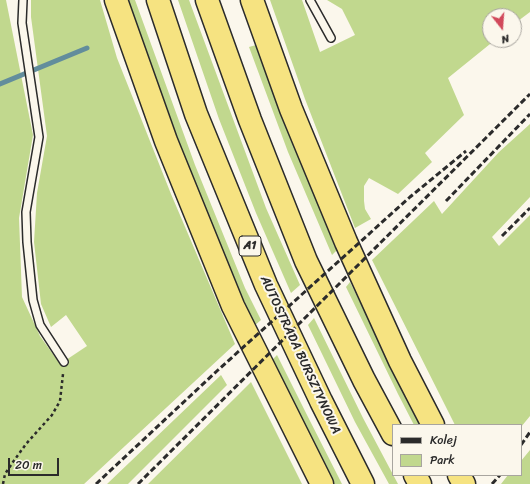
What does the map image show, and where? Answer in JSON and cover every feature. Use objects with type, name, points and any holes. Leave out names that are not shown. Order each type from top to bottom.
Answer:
[{"type":"highway","points":[[116,0],[166,142],[233,306],[322,484]]},
{"type":"highway","name":"AUTOSTRADA BURSZTYNOWA","points":[[158,0],[196,114],[266,285],[320,402],[363,484]]},
{"type":"highway","points":[[207,0],[250,120],[306,261],[344,340],[392,432]]},
{"type":"highway","points":[[252,0],[291,109],[346,242],[400,361],[432,424]]},
{"type":"lane","points":[[23,0],[22,23],[39,137],[26,212],[27,249],[33,300],[40,325],[64,362]]},
{"type":"lane","points":[[310,0],[331,38]]},
{"type":"path","points":[[3,484],[5,474],[13,462],[26,444],[52,415],[60,401],[64,362]]},
{"type":"green space","points":[[0,0],[6,0],[33,135],[19,218],[22,297],[40,336],[60,364],[87,346],[66,315],[51,327],[41,304],[34,242],[37,193],[47,136],[31,17],[31,0],[100,0],[117,58],[171,194],[235,344],[84,484],[0,484]]},
{"type":"green space","points":[[128,0],[135,0],[195,165],[245,288],[261,320],[254,326],[188,168],[151,71]]},
{"type":"green space","points":[[178,0],[189,0],[266,208],[300,285],[291,293],[256,213],[219,119]]},
{"type":"green space","points":[[270,0],[302,0],[320,52],[355,35],[342,9],[327,0],[530,0],[530,12],[522,18],[522,8],[482,8],[482,48],[485,48],[448,78],[464,115],[425,153],[432,162],[398,194],[369,178],[364,186],[364,201],[365,209],[371,219],[355,228],[305,99]]},
{"type":"green space","points":[[256,45],[296,150],[338,249],[332,255],[288,152],[249,47]]},
{"type":"green space","points":[[530,124],[530,197],[492,237],[499,246],[530,215],[530,416],[522,426],[522,424],[454,424],[372,260],[434,201],[442,214],[499,152]]},
{"type":"green space","points":[[350,282],[421,424],[413,424],[346,287]]},
{"type":"green space","points":[[314,318],[363,418],[392,473],[392,476],[394,476],[398,484],[389,484],[355,422],[308,325]]},
{"type":"green space","points":[[277,355],[342,484],[334,484],[271,361]]},
{"type":"green space","points":[[221,375],[227,385],[128,484],[107,484]]},
{"type":"green space","points":[[251,382],[302,484],[148,484],[235,398]]},
{"type":"green space","points":[[530,450],[530,484],[501,484],[507,476],[522,476],[522,460]]},
{"type":"waterway","points":[[0,84],[87,48]]},
{"type":"railway","points":[[138,484],[530,94]]},
{"type":"railway","points":[[446,201],[530,114]]},
{"type":"railway","points":[[96,484],[218,370],[410,197],[466,151]]},
{"type":"railway","points":[[502,236],[530,208]]},
{"type":"railway","points":[[522,444],[530,432]]},
{"type":"railway","points":[[492,484],[499,476]]}]
